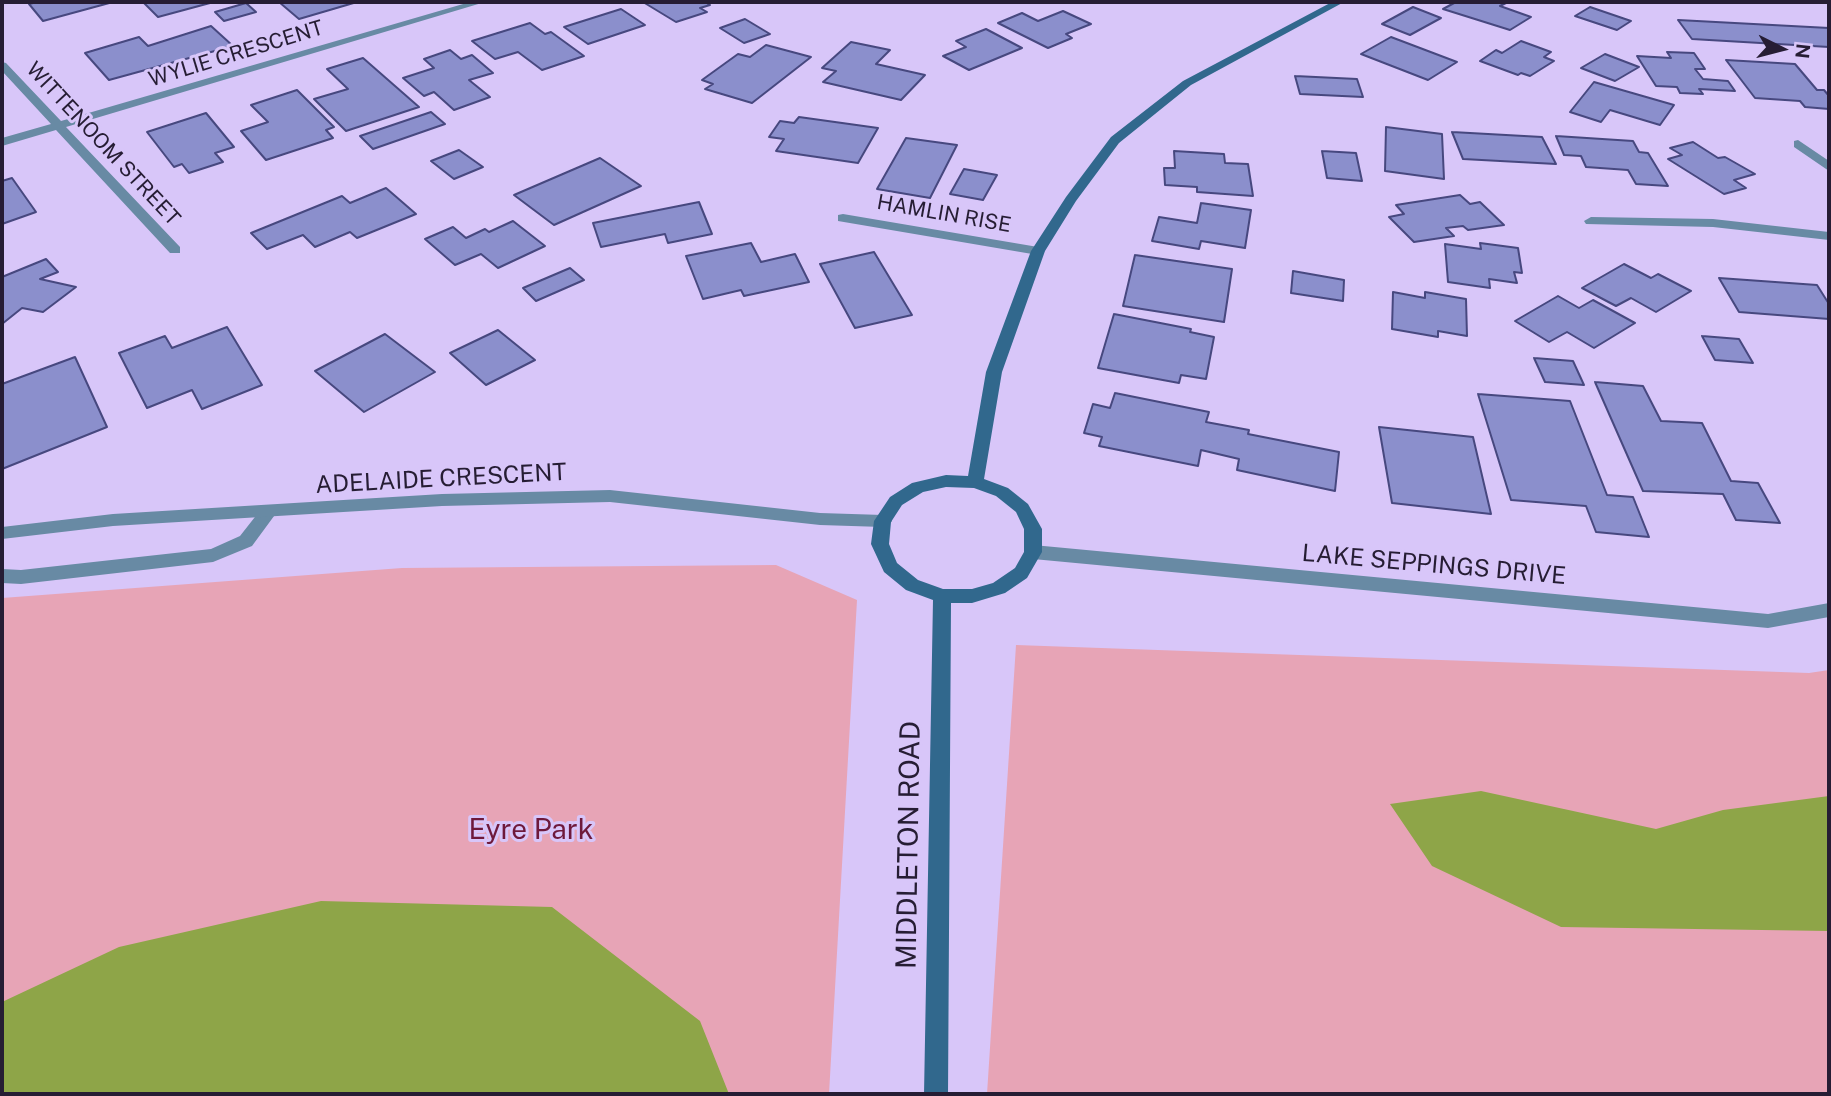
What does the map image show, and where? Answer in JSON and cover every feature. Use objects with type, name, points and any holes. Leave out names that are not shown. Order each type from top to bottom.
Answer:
[{"type":"main road","points":[[975,482],[994,372],[1038,251],[1070,200],[1115,140],[1187,83],[1339,2]]},
{"type":"main road","points":[[946,481],[975,482],[1002,492],[1022,508],[1033,529],[1033,552],[1021,573],[999,588],[972,596],[942,596],[912,585],[890,567],[880,544],[883,521],[896,501],[918,487],[946,481]]},
{"type":"main road","name":"MIDDLETON ROAD","points":[[936,1094],[942,596]]},
{"type":"street","name":"WYLIE CRESCENT","points":[[2,142],[480,2]]},
{"type":"street","name":"WITTENOOM STREET","points":[[2,65],[175,250]]},
{"type":"street","points":[[1797,144],[1829,167]]},
{"type":"street","name":"HAMLIN RISE","points":[[843,218],[1038,251]]},
{"type":"street","points":[[1591,221],[1713,222],[1829,236]]},
{"type":"street","name":"ADELAIDE CRESCENT","points":[[2,533],[113,520],[442,500],[610,496],[820,519],[883,521]]},
{"type":"street","points":[[2,576],[34,575],[213,555],[246,541],[268,512]]},
{"type":"street","name":"LAKE SEPPINGS DRIVE","points":[[1033,552],[1768,621],[1829,610]]},
{"type":"green space","name":"Eyre Park","points":[[776,565],[857,600],[829,1094],[2,1094],[2,598],[402,568]]},
{"type":"green space","points":[[1016,645],[1809,673],[1829,670],[1829,1094],[987,1094]]},
{"type":"shaded area","points":[[1481,791],[1656,829],[1723,810],[1829,796],[1829,931],[1561,927],[1432,866],[1390,804]]},
{"type":"shaded area","points":[[321,901],[552,907],[700,1021],[729,1094],[2,1094],[2,1002],[119,947]]},
{"type":"building","points":[[113,2],[43,21],[29,4]]},
{"type":"building","points":[[143,2],[208,2],[210,3],[158,17]]},
{"type":"building","points":[[279,2],[357,2],[299,19]]},
{"type":"building","points":[[643,2],[705,2],[710,5],[700,8],[707,12],[676,22]]},
{"type":"building","points":[[1456,2],[1508,2],[1500,6],[1531,17],[1510,30],[1443,9]]},
{"type":"building","points":[[246,3],[256,12],[224,21],[215,12]]},
{"type":"building","points":[[1413,7],[1441,18],[1410,35],[1382,24]]},
{"type":"building","points":[[1590,7],[1631,21],[1617,30],[1575,16]]},
{"type":"building","points":[[621,9],[645,25],[588,44],[564,27]]},
{"type":"building","points":[[1063,11],[1091,24],[1066,34],[1072,38],[1048,48],[998,23],[1022,13],[1038,21]]},
{"type":"building","points":[[745,19],[770,34],[744,43],[720,28]]},
{"type":"building","points":[[1678,20],[1829,28],[1829,47],[1692,39]]},
{"type":"building","points":[[530,23],[545,34],[551,32],[584,56],[542,70],[518,52],[495,59],[472,41]]},
{"type":"building","points":[[211,26],[233,46],[109,80],[85,53],[139,37],[148,46]]},
{"type":"building","points":[[986,29],[1022,48],[969,70],[943,56],[966,47],[956,41]]},
{"type":"building","points":[[1391,37],[1457,62],[1428,80],[1361,54]]},
{"type":"building","points":[[1521,41],[1551,52],[1544,57],[1554,61],[1530,76],[1521,73],[1518,75],[1480,61],[1496,50],[1502,53]]},
{"type":"building","points":[[851,42],[890,50],[876,64],[925,75],[901,100],[823,82],[836,71],[822,68]]},
{"type":"building","points":[[766,45],[811,57],[752,103],[705,89],[713,84],[702,80],[738,54],[750,57]]},
{"type":"building","points":[[450,50],[461,59],[472,55],[493,73],[469,80],[490,97],[454,110],[434,92],[424,96],[403,78],[434,68],[424,59]]},
{"type":"building","points":[[1667,52],[1694,53],[1705,69],[1695,69],[1703,79],[1728,81],[1735,91],[1699,89],[1703,94],[1680,93],[1677,87],[1656,86],[1637,56],[1671,58]]},
{"type":"building","points":[[1605,54],[1639,67],[1615,81],[1581,68]]},
{"type":"building","points":[[363,58],[419,107],[346,131],[314,99],[348,89],[327,69]]},
{"type":"building","points":[[1726,60],[1795,64],[1817,90],[1824,90],[1829,96],[1829,109],[1805,107],[1800,101],[1755,98]]},
{"type":"building","points":[[1295,76],[1357,79],[1363,97],[1300,94]]},
{"type":"building","points":[[1594,82],[1674,105],[1660,125],[1610,110],[1601,122],[1570,112]]},
{"type":"building","points":[[297,90],[334,127],[326,130],[333,138],[266,160],[241,131],[268,122],[251,105]]},
{"type":"building","points":[[431,112],[445,124],[373,149],[360,136]]},
{"type":"building","points":[[206,113],[234,147],[215,153],[223,162],[189,173],[182,164],[174,167],[147,132]]},
{"type":"building","points":[[799,117],[878,128],[858,163],[776,151],[784,139],[769,137],[780,121],[794,123]]},
{"type":"building","points":[[1386,127],[1442,134],[1444,179],[1385,171]]},
{"type":"building","points":[[1452,132],[1542,137],[1556,164],[1463,159]]},
{"type":"building","points":[[1556,136],[1633,141],[1639,152],[1648,153],[1668,186],[1636,184],[1628,170],[1586,167],[1581,156],[1564,155]]},
{"type":"building","points":[[906,138],[957,145],[930,198],[877,189]]},
{"type":"building","points":[[1693,142],[1718,158],[1725,157],[1755,174],[1734,180],[1746,188],[1724,194],[1668,159],[1682,155],[1670,148]]},
{"type":"building","points":[[459,150],[483,167],[454,179],[431,161]]},
{"type":"building","points":[[1174,151],[1224,154],[1225,163],[1248,164],[1253,196],[1197,192],[1197,187],[1165,185],[1164,168],[1175,168]]},
{"type":"building","points":[[1322,151],[1356,153],[1362,181],[1327,178]]},
{"type":"building","points":[[600,158],[641,186],[554,225],[514,195]]},
{"type":"building","points":[[964,169],[997,175],[983,200],[950,194]]},
{"type":"building","points":[[12,178],[36,212],[2,224],[2,181]]},
{"type":"building","points":[[386,188],[416,214],[357,238],[350,232],[315,247],[303,235],[267,249],[251,233],[342,196],[350,203]]},
{"type":"building","points":[[1460,195],[1470,204],[1480,202],[1504,225],[1468,230],[1463,226],[1446,228],[1454,236],[1414,242],[1389,217],[1404,214],[1396,205]]},
{"type":"building","points":[[699,202],[712,234],[668,243],[665,234],[601,247],[593,223]]},
{"type":"building","points":[[1201,203],[1251,210],[1245,248],[1201,241],[1199,249],[1152,241],[1159,217],[1197,223]]},
{"type":"building","points":[[513,221],[545,246],[498,268],[481,254],[455,265],[425,239],[453,227],[466,238],[485,229],[489,232]]},
{"type":"building","points":[[751,243],[761,262],[795,254],[809,282],[744,296],[741,290],[703,299],[686,256]]},
{"type":"building","points":[[1480,243],[1518,248],[1522,273],[1514,272],[1517,283],[1489,279],[1490,288],[1448,282],[1445,244],[1481,249]]},
{"type":"building","points":[[874,252],[912,315],[855,328],[820,264]]},
{"type":"building","points":[[1135,255],[1232,269],[1224,322],[1123,306]]},
{"type":"building","points":[[46,259],[58,272],[40,279],[76,287],[43,312],[22,308],[2,324],[2,277]]},
{"type":"building","points":[[1624,264],[1651,278],[1658,274],[1691,291],[1656,312],[1631,298],[1616,306],[1582,288]]},
{"type":"building","points":[[570,268],[584,280],[536,301],[523,288]]},
{"type":"building","points":[[1293,271],[1344,280],[1343,301],[1291,293]]},
{"type":"building","points":[[1719,278],[1817,285],[1829,304],[1829,319],[1739,312]]},
{"type":"building","points":[[1393,292],[1425,298],[1425,292],[1466,299],[1467,336],[1438,331],[1438,337],[1392,329]]},
{"type":"building","points":[[1558,296],[1579,308],[1593,300],[1635,323],[1594,348],[1567,332],[1549,342],[1515,321]]},
{"type":"building","points":[[1114,314],[1191,329],[1190,332],[1214,337],[1206,379],[1181,375],[1179,383],[1098,368]]},
{"type":"building","points":[[227,327],[262,385],[202,409],[192,390],[147,408],[119,353],[165,336],[172,348]]},
{"type":"building","points":[[498,330],[535,360],[486,385],[450,353]]},
{"type":"building","points":[[385,334],[435,372],[364,412],[315,371]]},
{"type":"building","points":[[1702,336],[1739,339],[1753,363],[1715,360]]},
{"type":"building","points":[[75,357],[107,427],[2,469],[2,384]]},
{"type":"building","points":[[1534,358],[1573,361],[1584,385],[1545,382]]},
{"type":"building","points":[[1595,382],[1643,386],[1661,421],[1702,423],[1731,481],[1758,483],[1780,523],[1736,520],[1723,494],[1643,491]]},
{"type":"building","points":[[1115,393],[1209,412],[1206,422],[1249,430],[1248,434],[1339,452],[1335,491],[1237,470],[1239,459],[1201,450],[1198,466],[1099,446],[1102,437],[1084,433],[1093,404],[1110,408]]},
{"type":"building","points":[[1478,394],[1570,401],[1607,495],[1633,497],[1649,537],[1596,532],[1586,506],[1511,500]]},
{"type":"building","points":[[1379,427],[1473,437],[1491,514],[1392,503]]}]
